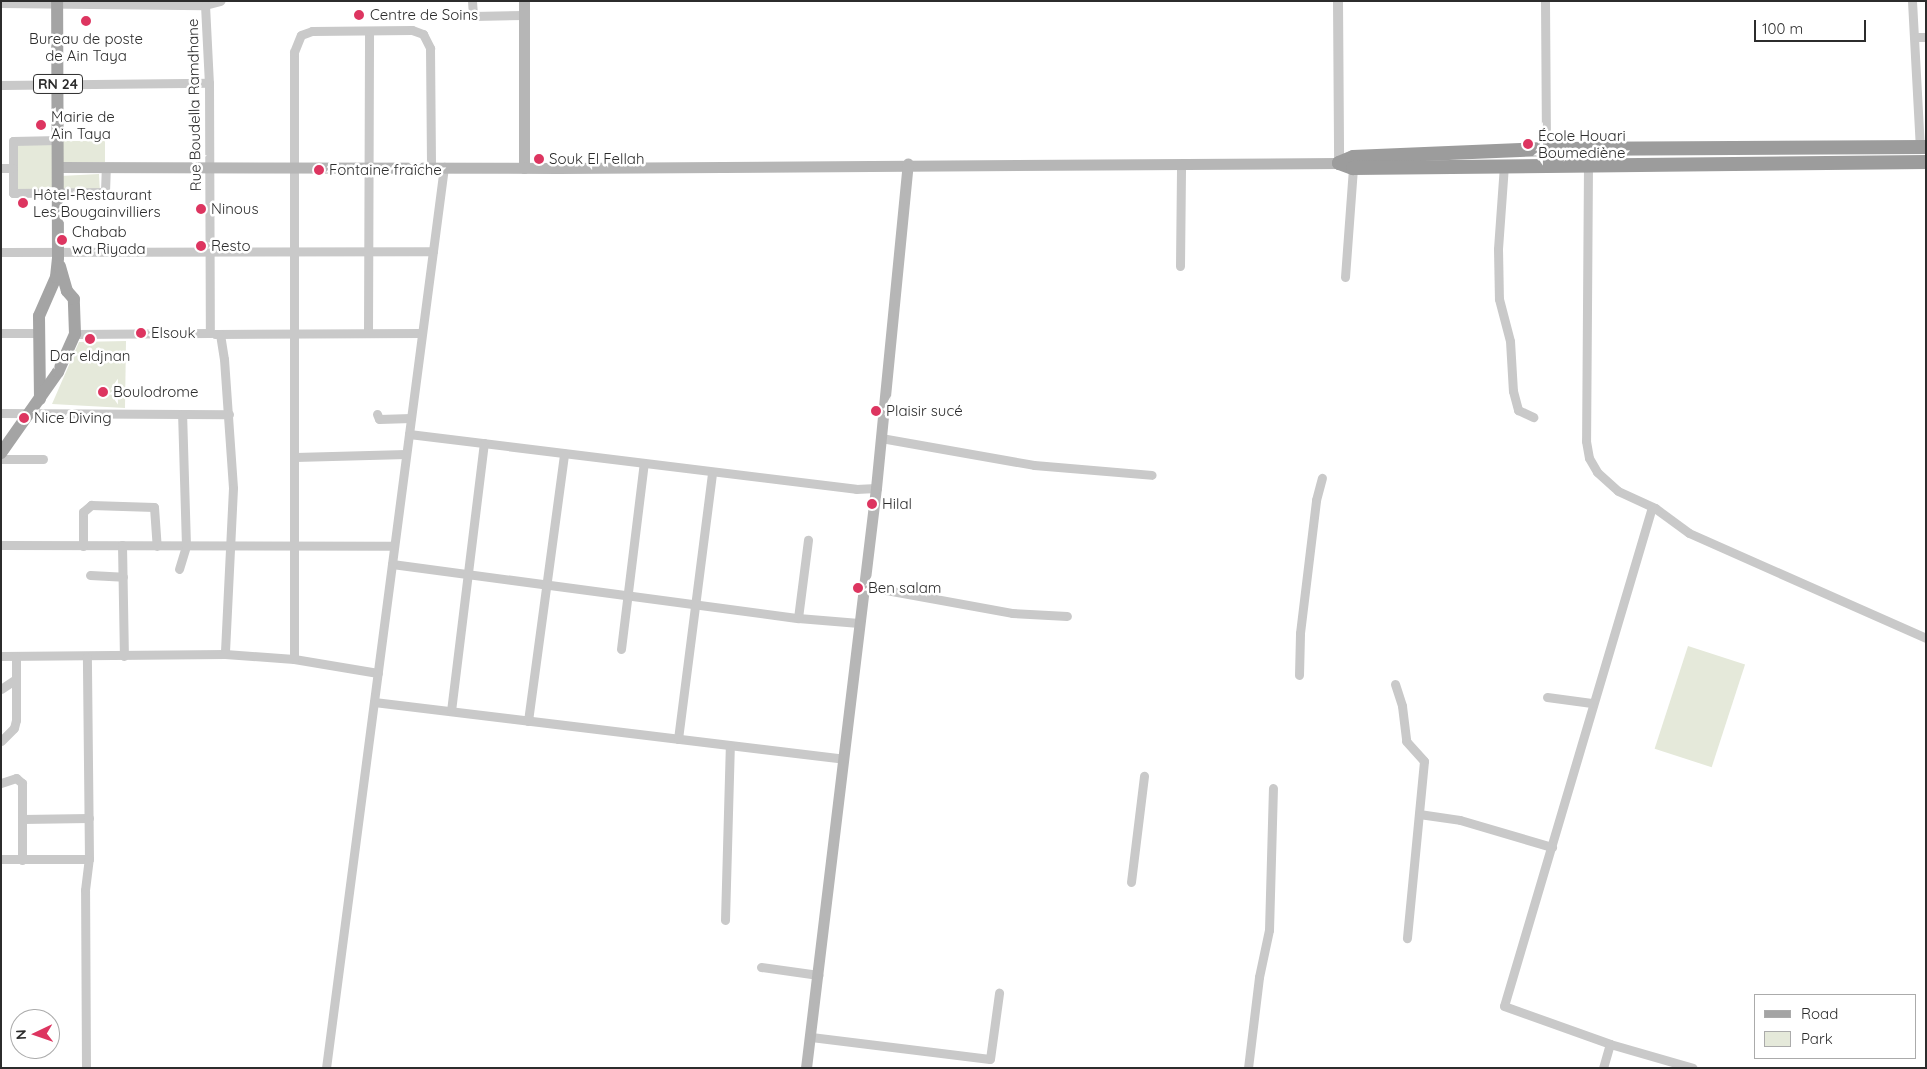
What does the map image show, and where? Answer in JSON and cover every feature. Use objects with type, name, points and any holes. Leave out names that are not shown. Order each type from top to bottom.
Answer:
[{"type":"highway","points":[[1338,163],[1353,157],[1546,149],[1923,148]]},
{"type":"highway","points":[[1338,163],[1353,168],[1588,165],[1762,166],[1926,162]]},
{"type":"main road","points":[[524,1],[524,168]]},
{"type":"main road","name":"RN 24","points":[[1,453],[31,413],[58,372],[75,334],[76,313],[74,299],[67,291],[58,255],[57,2]]},
{"type":"main road","points":[[58,167],[524,168],[908,164],[1181,165],[1338,163]]},
{"type":"main road","points":[[806,1068],[876,488],[908,164]]},
{"type":"main road","points":[[40,399],[38,365],[39,316],[50,290],[58,255]]},
{"type":"main road","points":[[50,290],[67,291]]},
{"type":"main road","points":[[38,365],[58,372]]},
{"type":"street","points":[[205,3],[220,1]]},
{"type":"street","points":[[472,1],[473,16],[524,16]]},
{"type":"street","points":[[1338,1],[1338,163]]},
{"type":"street","points":[[1546,1],[1546,149]]},
{"type":"street","points":[[1912,1],[1923,148]]},
{"type":"street","name":"Rue Boudella Ramdhane","points":[[1,3],[205,3],[209,83],[210,333]]},
{"type":"street","points":[[368,333],[369,30]]},
{"type":"street","points":[[294,659],[295,334],[293,167],[294,52],[297,39],[312,31],[412,30],[423,34],[429,42],[431,167]]},
{"type":"street","points":[[1914,38],[1926,37]]},
{"type":"street","points":[[1,85],[209,83]]},
{"type":"street","points":[[58,140],[13,141],[14,193],[105,192],[106,168]]},
{"type":"street","points":[[1180,266],[1181,165]]},
{"type":"street","points":[[1588,165],[1586,441],[1589,458],[1597,472],[1618,491],[1652,507],[1689,533],[1926,638]]},
{"type":"street","points":[[1504,166],[1498,249],[1499,299],[1510,341],[1513,391],[1518,410],[1533,417]]},
{"type":"street","points":[[326,1068],[444,167]]},
{"type":"street","points":[[1,168],[13,168]]},
{"type":"street","points":[[1345,277],[1353,168]]},
{"type":"street","points":[[1,252],[58,255],[210,250],[432,251]]},
{"type":"street","points":[[1,333],[38,333]]},
{"type":"street","points":[[75,334],[422,333]]},
{"type":"street","points":[[220,334],[229,414],[233,488],[225,654]]},
{"type":"street","points":[[1,413],[229,414]]},
{"type":"street","points":[[179,569],[186,546],[182,414]]},
{"type":"street","points":[[377,414],[379,419],[411,418]]},
{"type":"street","points":[[409,434],[856,489],[876,488]]},
{"type":"street","points":[[881,438],[1034,465],[1152,475]]},
{"type":"street","points":[[451,711],[484,443]]},
{"type":"street","points":[[528,721],[548,584],[564,453]]},
{"type":"street","points":[[295,458],[406,454]]},
{"type":"street","points":[[1,459],[43,459]]},
{"type":"street","points":[[621,649],[626,595],[644,463]]},
{"type":"street","points":[[678,739],[712,472]]},
{"type":"street","points":[[1299,674],[1306,585],[1316,500],[1322,478]]},
{"type":"street","points":[[83,546],[83,512],[92,505],[154,507],[157,546]]},
{"type":"street","points":[[1652,507],[1592,703],[1552,847],[1504,1006],[1610,1044],[1693,1068]]},
{"type":"street","points":[[798,618],[808,540]]},
{"type":"street","points":[[1,545],[394,546]]},
{"type":"street","points":[[122,545],[124,656]]},
{"type":"street","points":[[392,564],[798,618],[859,623]]},
{"type":"street","points":[[90,575],[123,576]]},
{"type":"street","points":[[864,586],[1012,613],[1067,616]]},
{"type":"street","points":[[1,656],[87,657],[225,654],[294,659],[378,673]]},
{"type":"street","points":[[1,742],[14,728],[16,656]]},
{"type":"street","points":[[86,1068],[86,890],[89,859],[87,657]]},
{"type":"street","points":[[1,689],[16,679]]},
{"type":"street","points":[[1395,684],[1402,706],[1406,741],[1424,761],[1407,938]]},
{"type":"street","points":[[1547,697],[1592,703]]},
{"type":"street","points":[[374,702],[842,759]]},
{"type":"street","points":[[725,920],[730,746]]},
{"type":"street","points":[[1131,882],[1144,776]]},
{"type":"street","points":[[1,783],[16,778],[22,781],[22,860]]},
{"type":"street","points":[[1248,1068],[1259,977],[1270,930],[1272,788]]},
{"type":"street","points":[[1419,814],[1460,820],[1552,847]]},
{"type":"street","points":[[22,819],[89,818]]},
{"type":"street","points":[[1,859],[89,859]]},
{"type":"street","points":[[761,967],[818,975]]},
{"type":"street","points":[[811,1036],[990,1059],[1000,993]]},
{"type":"street","points":[[1603,1068],[1610,1044]]},
{"type":"green space","points":[[61,141],[105,141],[105,162],[61,162]]},
{"type":"green space","points":[[15,143],[52,143],[52,191],[15,191]]},
{"type":"green space","points":[[99,174],[100,191],[61,193],[60,176]]},
{"type":"green space","points":[[126,341],[125,408],[52,404],[79,342]]},
{"type":"green space","points":[[1688,646],[1745,665],[1712,767],[1655,749]]},
{"type":"place","name":"Centre de Soins","points":[[359,15]]},
{"type":"place","name":"Bureau de poste de Ain Taya","points":[[86,21]]},
{"type":"place","name":"Mairie de Ain Taya","points":[[41,125]]},
{"type":"place","name":"École Houari Boumediène","points":[[1528,144]]},
{"type":"place","name":"Souk El Fellah","points":[[539,159]]},
{"type":"place","name":"Fontaine fraîche","points":[[319,170]]},
{"type":"place","name":"Hôtel-Restaurant Les Bougainvilliers","points":[[23,203]]},
{"type":"place","name":"Ninous","points":[[201,209]]},
{"type":"place","name":"Chabab wa Riyada","points":[[62,240]]},
{"type":"place","name":"Resto","points":[[201,246]]},
{"type":"place","name":"Elsouk","points":[[141,333]]},
{"type":"place","name":"Dar eldjnan","points":[[90,339]]},
{"type":"place","name":"Boulodrome","points":[[103,392]]},
{"type":"place","name":"Plaisir sucé","points":[[876,411]]},
{"type":"place","name":"Nice Diving","points":[[24,418]]},
{"type":"place","name":"Hilal","points":[[872,504]]},
{"type":"place","name":"Ben salam","points":[[858,588]]}]
